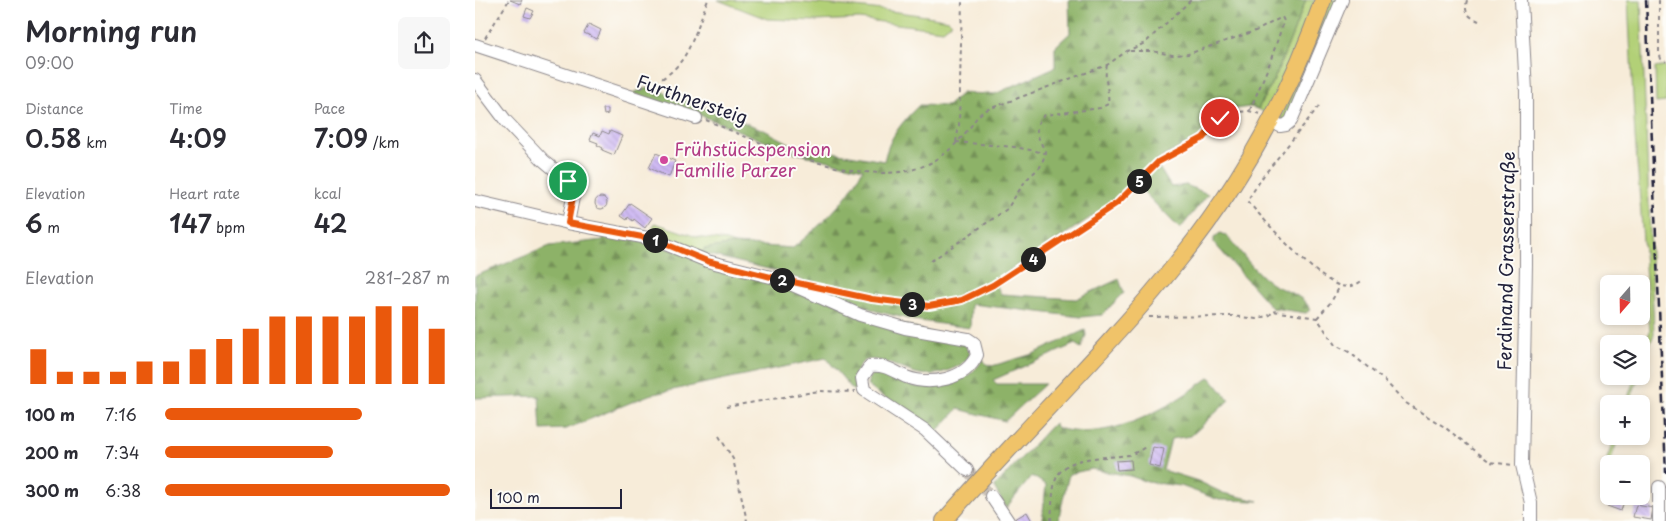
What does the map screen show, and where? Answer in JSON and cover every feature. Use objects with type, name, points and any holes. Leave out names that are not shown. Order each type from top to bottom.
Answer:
[{"type":"main road","points":[[944,521],[1124,325],[1180,259],[1231,189],[1271,120],[1304,49],[1323,0]]},
{"type":"street","points":[[1271,120],[1280,126],[1286,125],[1291,121],[1342,0]]},
{"type":"street","name":"Ferdinand Grasserstraße","points":[[1521,0],[1526,91],[1526,265],[1522,465],[1531,503],[1531,521]]},
{"type":"street","name":"Furthnersteig","points":[[477,45],[696,118]]},
{"type":"street","points":[[475,80],[506,121],[543,160],[568,181],[574,192],[568,223]]},
{"type":"street","points":[[475,202],[568,223],[653,239],[707,261],[779,279],[861,315],[932,333],[968,339],[974,343],[977,355],[973,364],[952,377],[921,381],[879,365],[870,366],[862,378],[864,390],[925,430],[967,470]]},
{"type":"street","points":[[1659,487],[1659,521]]},
{"type":"street","points":[[991,496],[1009,521]]},
{"type":"path","points":[[477,45],[501,16],[509,0]]},
{"type":"path","points":[[637,88],[665,78],[677,68],[708,0]]},
{"type":"path","points":[[962,0],[959,126],[956,142],[1005,146],[1046,153]]},
{"type":"path","name":"Furthnersteig","points":[[696,118],[790,155],[883,174],[910,171],[929,164],[952,149],[971,126],[977,115],[1107,65],[1127,51],[1145,43],[1191,0]]},
{"type":"path","points":[[1467,0],[1465,11],[1468,16],[1479,21]]},
{"type":"path","points":[[1659,0],[1659,52],[1661,59],[1666,62]]},
{"type":"path","points":[[1127,51],[1146,50],[1172,55],[1188,54],[1258,30],[1282,18],[1284,21],[1269,65],[1249,110]]},
{"type":"path","points":[[1046,153],[1037,136],[1036,127],[1040,119],[1045,115],[1100,108],[1108,104],[1109,95],[1104,75],[1107,65]]},
{"type":"path","points":[[1319,106],[1264,176],[1247,201],[1301,258],[1340,286],[1353,286],[1363,280]]},
{"type":"path","points":[[825,289],[872,299],[929,306],[962,300],[993,285],[1117,203],[1158,162],[1203,138],[1220,118],[1228,112],[1249,110],[1271,120]]},
{"type":"path","points":[[931,261],[1007,209],[1026,180],[1040,167],[1046,153]]},
{"type":"path","points":[[1317,318],[1331,302],[1340,286]]},
{"type":"path","points":[[1149,317],[1232,316],[1256,319],[1270,315],[1273,311],[1317,318],[1335,345],[1349,352],[1385,381],[1406,403],[1443,426],[1491,462],[1522,465]]},
{"type":"path","points":[[726,407],[819,391],[859,392],[864,390]]},
{"type":"path","points":[[719,436],[733,459],[747,521]]},
{"type":"path","points":[[1051,521],[1055,482],[1063,470],[1072,463],[1087,458],[1131,454],[1146,447]]},
{"type":"green space","points":[[718,0],[799,2],[853,7],[933,17],[949,20],[952,23],[943,30],[859,19],[816,21],[767,19]]},
{"type":"green space","points":[[1069,0],[1306,0],[1276,75],[1258,109],[1250,107],[1227,110],[1212,122],[1201,136],[1155,161],[1171,187],[1186,185],[1208,194],[1180,229],[1134,182],[1096,214],[994,281],[1001,294],[1076,299],[1119,279],[1124,293],[1102,315],[1081,317],[971,304],[970,328],[913,320],[876,311],[781,272],[701,253],[704,249],[734,244],[793,248],[841,203],[863,169],[791,152],[700,115],[632,93],[651,87],[764,130],[793,145],[884,161],[886,152],[897,130],[919,105],[947,106],[962,93],[995,94],[1055,67],[1055,47],[1070,33]]},
{"type":"green space","points":[[1306,0],[1315,0],[1297,47],[1266,113],[1258,109],[1276,75]]},
{"type":"green space","points":[[1330,0],[1339,0],[1289,120],[1280,120]]},
{"type":"green space","points":[[1628,0],[1641,0],[1654,334],[1650,344],[1650,275],[1646,275],[1635,137]]},
{"type":"green space","points":[[1666,66],[1666,102],[1656,103],[1655,68]]},
{"type":"green space","points":[[655,223],[697,237],[734,244],[704,249],[701,253],[650,232]]},
{"type":"green space","points":[[1220,233],[1227,236],[1263,277],[1274,285],[1298,296],[1310,310],[1306,313],[1272,308],[1214,243],[1214,238]]},
{"type":"green space","points":[[604,234],[654,244],[965,344],[970,353],[959,366],[941,373],[928,375],[877,360],[868,360],[861,364],[857,373],[857,389],[853,390],[826,358],[649,395],[566,429],[541,430],[539,396],[475,398],[475,276],[550,246],[603,240]]},
{"type":"green space","points":[[1085,330],[1086,335],[1081,348],[1075,344],[993,380],[997,384],[1045,384],[1005,421],[958,409],[936,433],[869,387],[868,379],[874,372],[885,374],[903,383],[925,388],[948,385],[968,375],[983,359],[986,364],[992,366],[1033,354]]},
{"type":"green space","points":[[1210,377],[1229,400],[1191,436],[1171,439],[1163,470],[1198,481],[1223,493],[1259,501],[1219,500],[1181,486],[1147,482],[1130,476],[1091,469],[1069,474],[1058,521],[1042,521],[1046,485],[1032,476],[1006,508],[994,487],[1054,423],[1057,428],[1077,431],[1098,431],[1118,427],[1157,411]]},
{"type":"green space","points":[[1632,385],[1636,385],[1632,395],[1629,395]]},
{"type":"green space","points":[[1612,445],[1616,445],[1612,455],[1608,455]]},
{"type":"building","points":[[510,0],[522,0],[520,4]]},
{"type":"building","points":[[527,8],[534,11],[530,18],[524,16]]},
{"type":"building","points":[[589,24],[601,30],[597,39],[584,33]]},
{"type":"building","points":[[603,109],[608,109],[608,114],[604,115]]},
{"type":"building","points":[[602,131],[609,134],[610,131],[622,136],[614,155],[602,150],[603,148],[597,145],[598,143],[590,140],[593,133],[600,136]]},
{"type":"building","points":[[656,153],[675,161],[669,177],[649,168]]},
{"type":"building","points":[[603,197],[606,198],[606,208],[599,209],[596,208],[595,201],[596,198]]},
{"type":"building","points":[[630,203],[652,218],[645,228],[634,219],[633,221],[628,217],[627,220],[621,216]]},
{"type":"building","points":[[1153,447],[1164,449],[1160,468],[1149,465]]},
{"type":"building","points":[[1131,460],[1132,469],[1117,470],[1116,461]]},
{"type":"building","points":[[1607,505],[1623,505],[1621,511]]},
{"type":"building","points":[[1636,505],[1653,508],[1651,520],[1633,517]]},
{"type":"building","points":[[1027,512],[1032,521],[1016,521],[1015,519]]},
{"type":"tunnel","points":[[967,470],[991,496]]},
{"type":"railway","points":[[1646,0],[1666,473]]},
{"type":"place","name":"Frühstückspension Familie Parzer","points":[[664,160]]},
{"type":"route","points":[[568,181],[574,192],[568,223],[619,231],[653,239],[707,261],[779,279],[872,299],[929,306],[962,300],[993,285],[1097,218],[1117,203],[1158,162],[1203,138],[1213,123],[1220,118]]}]
